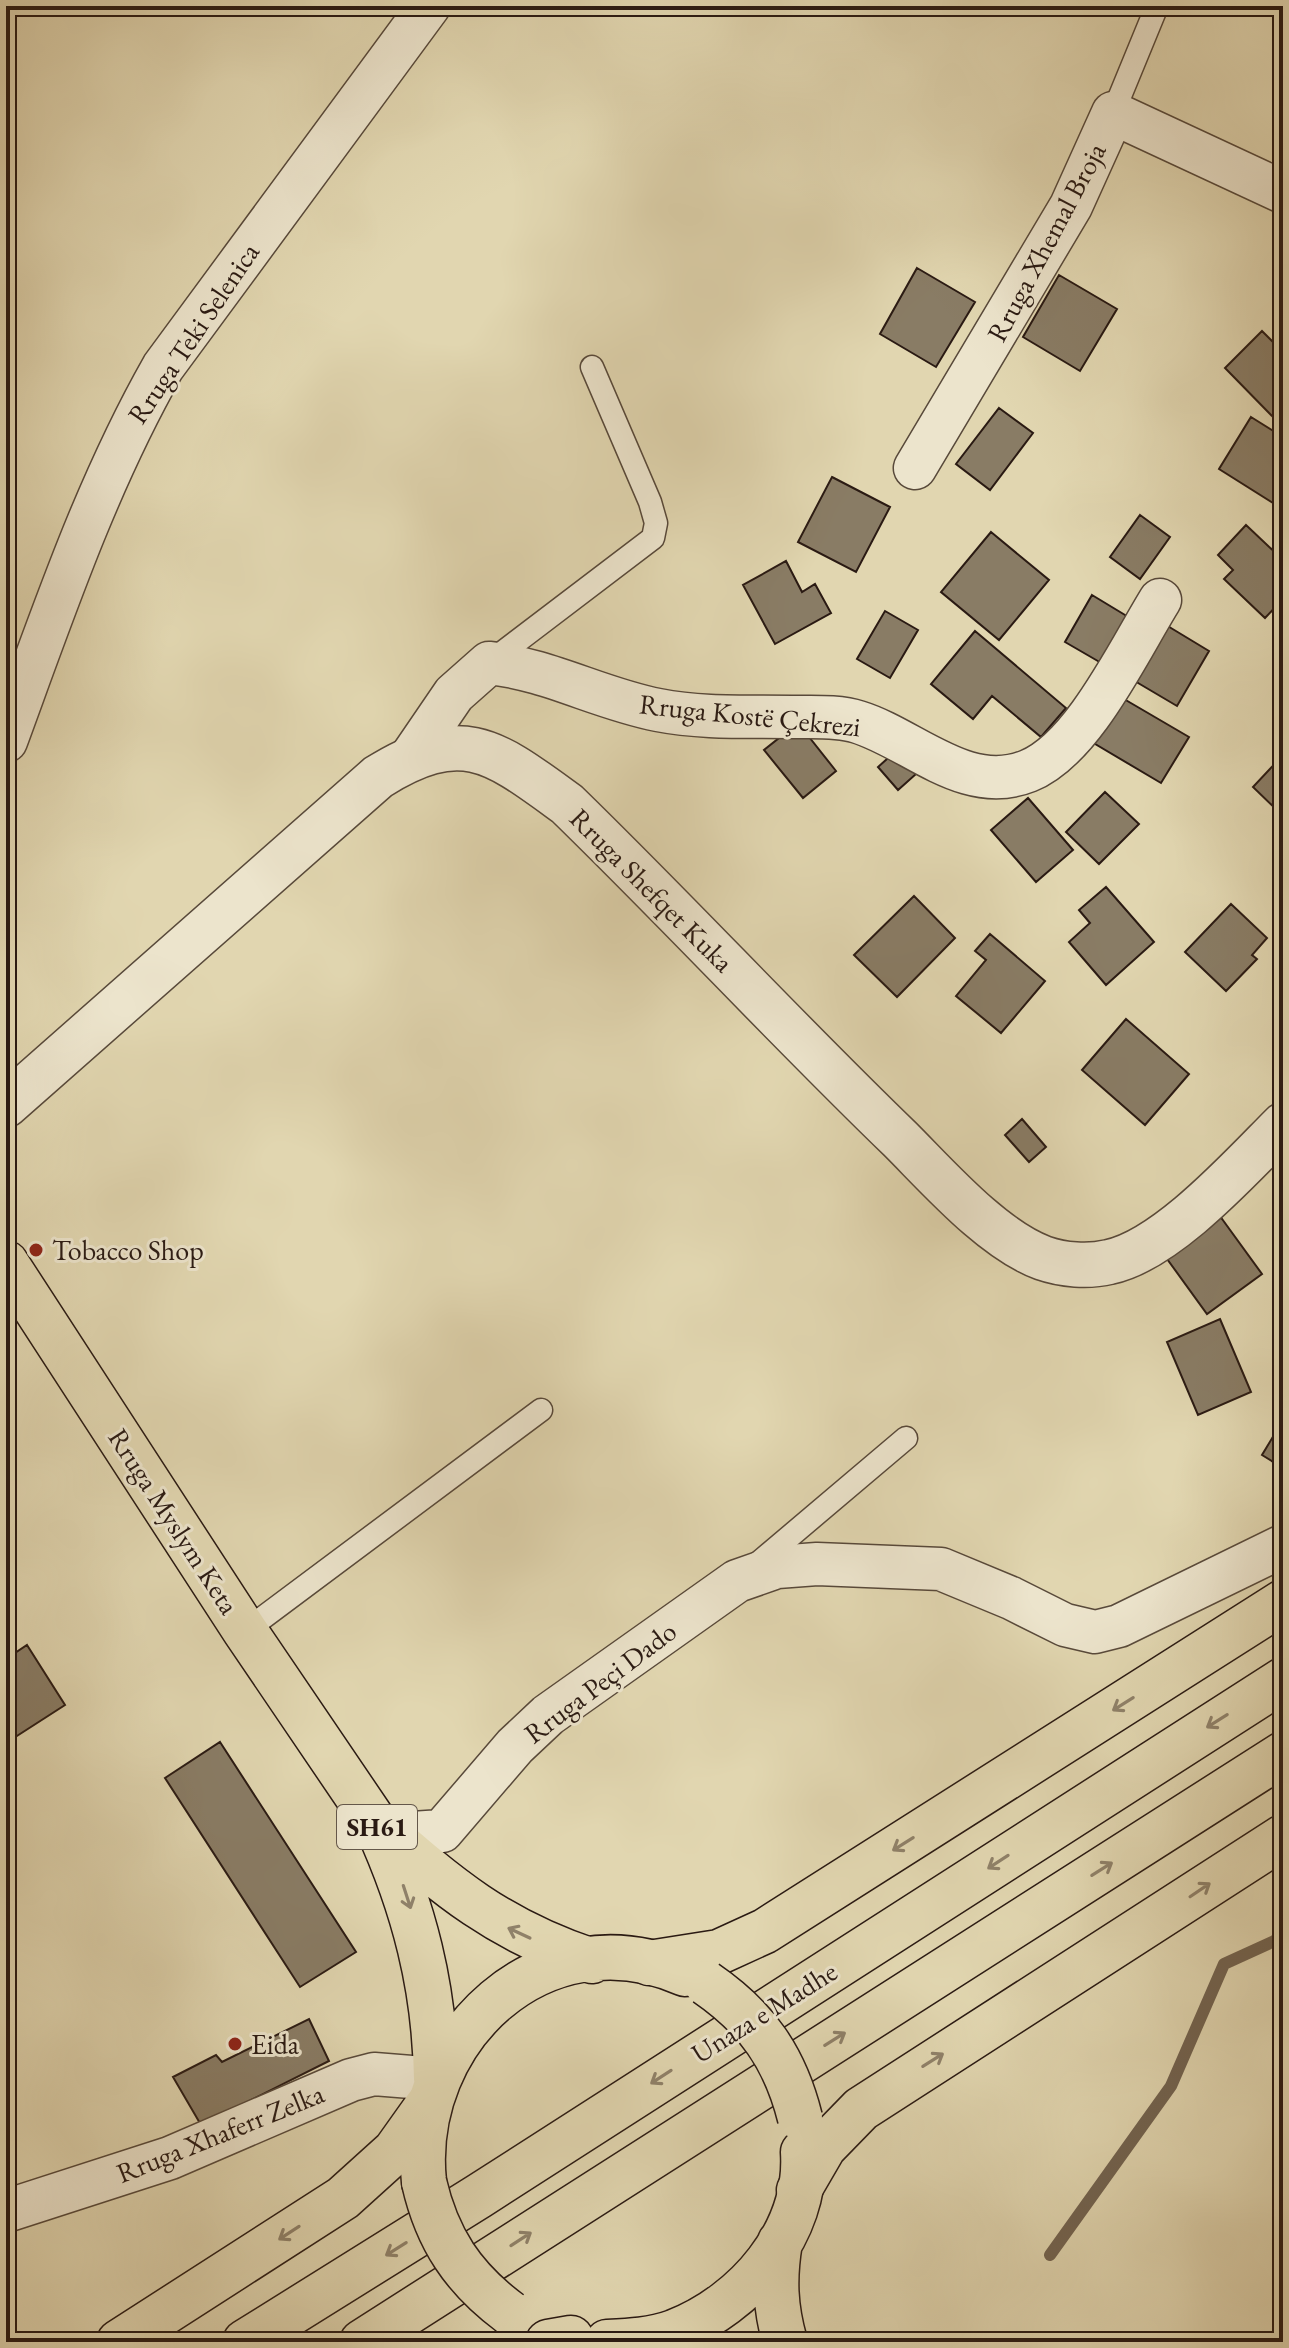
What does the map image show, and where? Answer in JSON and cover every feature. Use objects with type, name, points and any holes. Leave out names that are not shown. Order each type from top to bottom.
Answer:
[{"type":"main road","name":"Rruga Myslym Keta","points":[[6,1263],[245,1631]]},
{"type":"main road","points":[[119,2342],[343,2198],[395,2151],[456,2043],[496,1999],[544,1972],[592,1961],[649,1963],[702,1957],[765,1931],[1283,1602]]},
{"type":"main road","points":[[245,1631],[376,1824]]},
{"type":"main road","name":"Unaza e Madhe","points":[[245,2342],[479,2196],[1283,1680]]},
{"type":"main road","points":[[362,2342],[1283,1754]]},
{"type":"main road","name":"SH61","points":[[376,1824],[459,1896],[493,1919],[551,1948],[592,1961]]},
{"type":"main road","name":"SH61","points":[[376,1824],[399,1875],[426,1970],[435,2023],[431,2092]]},
{"type":"main road","points":[[785,2342],[776,2308],[774,2274],[781,2241],[799,2190],[824,2147],[845,2123],[871,2101],[1283,1837]]},
{"type":"main road","points":[[649,1963],[706,1983],[734,2002],[758,2026],[778,2054],[792,2085],[800,2118],[803,2163],[799,2190]]},
{"type":"main road","points":[[431,2092],[422,2134],[424,2182],[431,2213],[462,2270],[510,2313],[538,2328],[583,2341],[640,2340],[673,2332],[728,2303],[748,2285],[781,2241]]},
{"type":"street","name":"Rruga Teki Selenica","points":[[6,741],[97,497],[129,427],[163,367],[429,6]]},
{"type":"street","points":[[1113,113],[1283,192]]},
{"type":"street","name":"Rruga Xhemal Broja","points":[[915,468],[1063,220],[1113,113]]},
{"type":"street","name":"Rruga Kostë Çekrezi","points":[[489,663],[529,667],[610,699],[660,711],[708,716],[855,720],[963,772],[994,778],[1028,771],[1056,753],[1084,723],[1160,600]]},
{"type":"street","points":[[411,757],[454,694],[489,663]]},
{"type":"street","name":"Rruga Shefqet Kuka","points":[[6,1105],[378,777],[411,757],[440,747],[469,748],[499,758],[567,804],[933,1171],[1008,1237],[1042,1258],[1075,1265],[1111,1262],[1152,1243],[1208,1199],[1283,1125]]},
{"type":"street","name":"Rruga Peçi Dado","points":[[376,1824],[412,1833],[442,1831],[515,1746],[548,1715],[737,1581],[777,1567],[817,1564],[941,1569],[1065,1625],[1095,1632],[1119,1626],[1283,1546]]},
{"type":"street","name":"Rruga Xhaferr Zelka","points":[[6,2211],[170,2158],[351,2080],[374,2074],[431,2092]]},
{"type":"lane","name":"Rruga Xhemal Broja","points":[[1113,113],[1157,6]]},
{"type":"lane","points":[[489,663],[653,538],[656,523],[650,502],[592,367]]},
{"type":"lane","name":"Rruga Myslym Keta","points":[[245,1631],[541,1410]]},
{"type":"lane","name":"Rruga Peçi Dado","points":[[737,1581],[906,1438]]},
{"type":"building","points":[[917,268],[975,302],[936,367],[880,334]]},
{"type":"building","points":[[1059,275],[1117,309],[1080,371],[1023,337]]},
{"type":"building","points":[[1262,331],[1283,352],[1283,410],[1274,418],[1225,368]]},
{"type":"building","points":[[999,408],[1033,433],[990,490],[956,464]]},
{"type":"building","points":[[1251,417],[1283,437],[1281,508],[1219,469]]},
{"type":"building","points":[[832,477],[890,507],[856,572],[798,542]]},
{"type":"building","points":[[1140,515],[1170,537],[1140,579],[1110,557]]},
{"type":"building","points":[[1246,525],[1283,560],[1283,599],[1265,618],[1224,579],[1233,570],[1218,555]]},
{"type":"building","points":[[991,532],[1049,580],[999,640],[941,592]]},
{"type":"building","points":[[786,561],[802,592],[815,584],[831,613],[775,644],[743,585]]},
{"type":"building","points":[[1092,595],[1130,618],[1103,664],[1065,642]]},
{"type":"building","points":[[885,611],[918,630],[890,678],[857,659]]},
{"type":"building","points":[[1166,625],[1209,651],[1177,706],[1133,680]]},
{"type":"building","points":[[975,631],[1066,708],[1041,737],[992,696],[973,719],[931,684]]},
{"type":"building","points":[[1112,692],[1189,737],[1161,783],[1085,738]]},
{"type":"building","points":[[798,723],[836,771],[803,798],[764,750]]},
{"type":"building","points":[[896,751],[916,774],[898,790],[878,767]]},
{"type":"building","points":[[1283,755],[1283,816],[1253,787]]},
{"type":"building","points":[[1105,792],[1139,824],[1099,864],[1066,832]]},
{"type":"building","points":[[1028,798],[1073,850],[1036,882],[991,830]]},
{"type":"building","points":[[1106,887],[1154,942],[1106,985],[1069,942],[1090,923],[1079,910]]},
{"type":"building","points":[[914,896],[955,938],[897,997],[854,955]]},
{"type":"building","points":[[1231,904],[1267,938],[1252,955],[1257,959],[1226,991],[1185,952]]},
{"type":"building","points":[[990,934],[1045,981],[1001,1033],[956,996],[986,960],[975,951]]},
{"type":"building","points":[[1126,1019],[1189,1074],[1145,1125],[1082,1070]]},
{"type":"building","points":[[1022,1119],[1046,1147],[1029,1162],[1005,1135]]},
{"type":"building","points":[[1217,1212],[1262,1274],[1207,1314],[1162,1252]]},
{"type":"building","points":[[1220,1319],[1251,1392],[1198,1415],[1167,1342]]},
{"type":"building","points":[[1283,1420],[1283,1468],[1262,1455]]},
{"type":"building","points":[[27,1645],[65,1705],[6,1743],[6,1659]]},
{"type":"building","points":[[220,1742],[356,1952],[300,1987],[165,1778]]},
{"type":"building","points":[[309,2019],[329,2061],[201,2125],[173,2077],[216,2055],[222,2062]]},
{"type":"waterway","points":[[1050,2255],[1171,2086],[1224,1964],[1283,1937]]},
{"type":"place","name":"Tobacco Shop","points":[[36,1250]]},
{"type":"place","name":"Eida","points":[[235,2044]]}]
